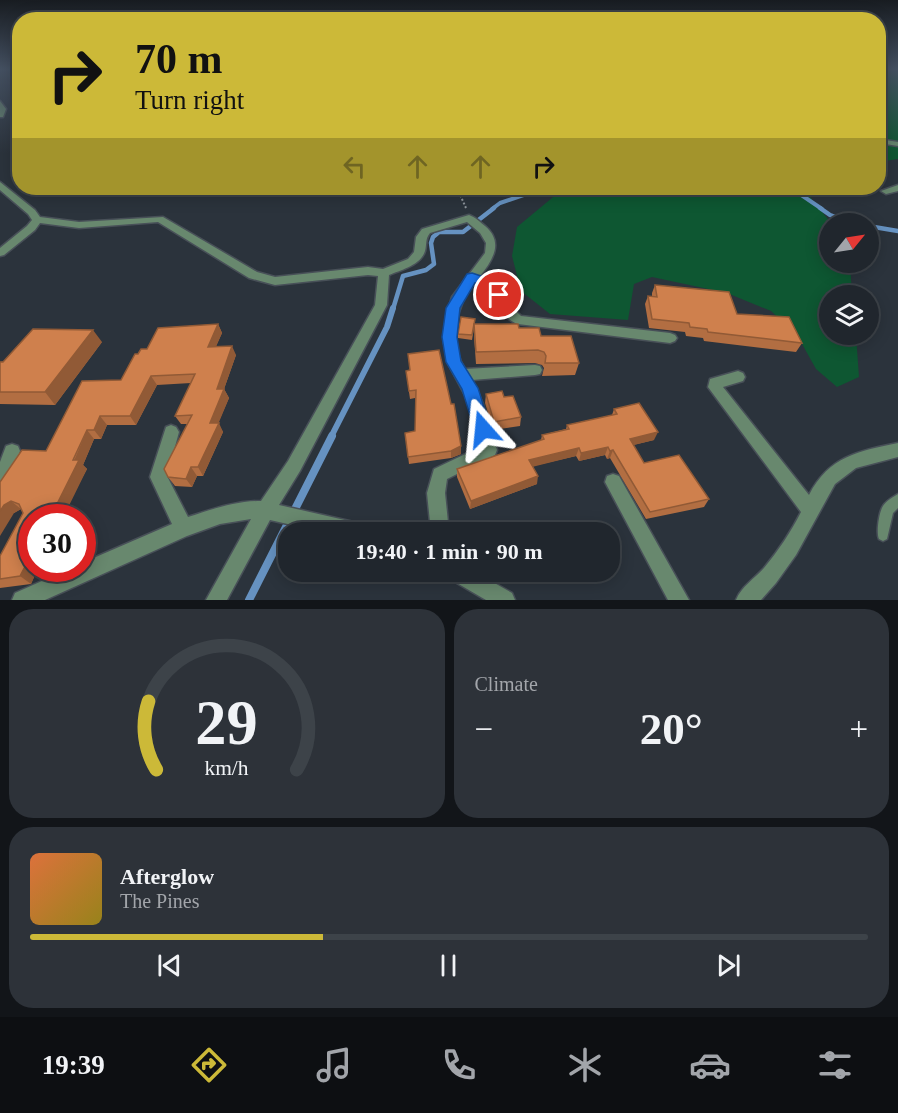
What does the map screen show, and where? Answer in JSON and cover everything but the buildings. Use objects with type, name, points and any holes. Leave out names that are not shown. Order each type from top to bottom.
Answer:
[{"type":"street","points":[[0,103],[3,109],[0,115]]},
{"type":"street","points":[[0,184],[12,194]]},
{"type":"street","points":[[886,191],[898,188]]},
{"type":"street","points":[[13,195],[32,212],[37,220]]},
{"type":"street","points":[[37,220],[79,225],[160,219],[253,275],[274,280],[368,271],[384,273],[412,261],[419,253],[421,237],[426,231],[475,221],[490,237],[492,247],[489,257],[472,277],[453,308],[450,337],[454,362],[469,388],[489,450],[440,474],[436,494],[439,522]]},
{"type":"street","points":[[0,253],[31,228],[37,220]]},
{"type":"street","points":[[216,600],[274,512],[294,466],[381,305],[384,273]]},
{"type":"street","points":[[472,277],[491,284],[509,314],[518,320],[670,338]]},
{"type":"street","points":[[462,375],[535,370]]},
{"type":"street","points":[[738,376],[721,380],[715,383],[715,387],[810,510]]},
{"type":"street","points":[[171,432],[158,477],[161,487],[172,501],[184,528]]},
{"type":"street","points":[[746,600],[760,588],[802,529],[829,477],[844,466],[870,456],[898,450]]},
{"type":"street","points":[[0,486],[12,451]]},
{"type":"street","points":[[613,482],[679,600]]},
{"type":"street","points":[[22,600],[184,528],[220,515],[245,510],[274,512],[316,522]]},
{"type":"street","points":[[474,582],[505,600]]},
{"type":"lane","points":[[883,535],[887,510],[898,500]]},
{"type":"path","points":[[461,195],[475,221]]},
{"type":"green space","points":[[886,97],[898,97],[898,159],[886,161]]},
{"type":"green space","points":[[556,195],[809,195],[823,213],[819,213],[819,273],[851,273],[851,285],[819,285],[819,345],[857,345],[859,377],[837,387],[816,369],[797,335],[771,311],[727,293],[652,277],[634,284],[628,320],[550,314],[521,291],[512,256],[517,227]]},
{"type":"waterway","points":[[492,209],[500,203],[523,195]]},
{"type":"waterway","points":[[801,195],[822,209]]},
{"type":"waterway","points":[[393,309],[403,276],[426,270],[434,264],[431,243],[433,237],[439,232],[463,232],[494,208]]},
{"type":"waterway","points":[[820,208],[827,213]]},
{"type":"waterway","points":[[879,228],[898,231]]},
{"type":"waterway","points":[[331,437],[387,327],[393,308]]},
{"type":"waterway","points":[[249,600],[332,436]]},
{"type":"route","points":[[483,429],[469,388],[454,362],[450,337],[453,308],[472,277],[491,284],[499,295]]}]
